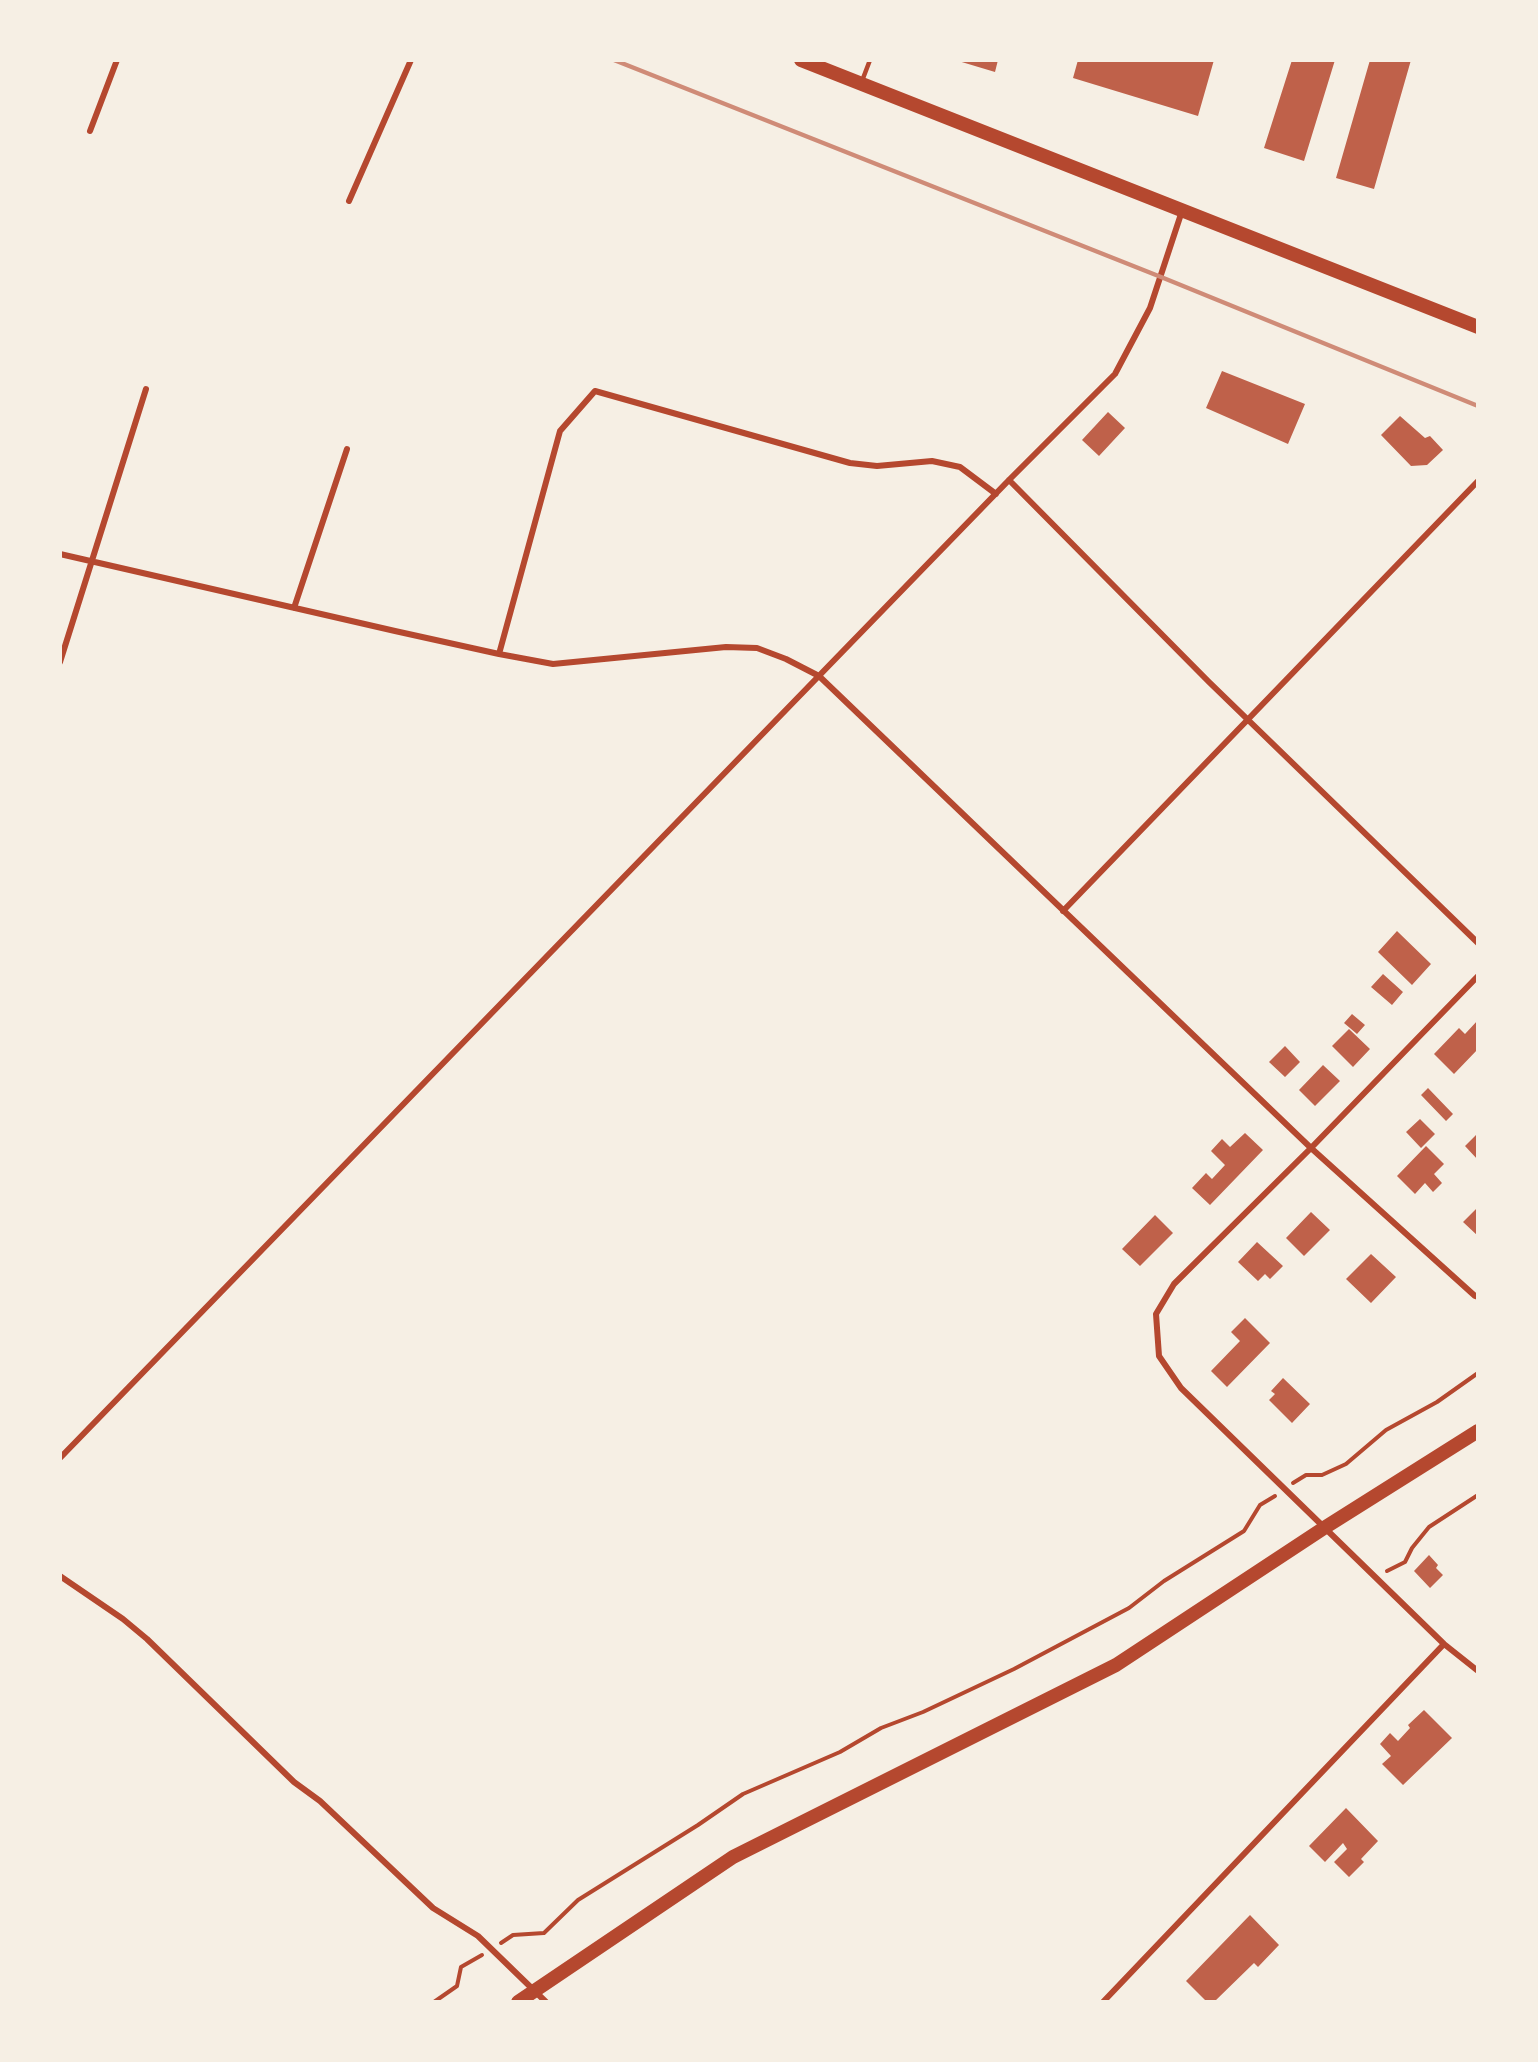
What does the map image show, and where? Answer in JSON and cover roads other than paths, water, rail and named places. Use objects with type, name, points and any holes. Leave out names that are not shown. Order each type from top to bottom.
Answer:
[{"type":"main road","points":[[801,60],[1478,327]]},
{"type":"main road","points":[[518,2002],[733,1857],[1116,1665],[1324,1528],[1478,1431]]},
{"type":"street","points":[[90,131],[117,60]]},
{"type":"street","points":[[349,201],[411,60]]},
{"type":"street","points":[[60,1458],[1009,480],[1115,374],[1150,308],[1182,211]]},
{"type":"street","points":[[60,662],[146,389]]},
{"type":"street","points":[[499,654],[560,431],[595,391],[850,463],[877,466],[932,460],[960,467],[996,494]]},
{"type":"street","points":[[294,608],[347,449]]},
{"type":"street","points":[[1009,480],[1148,621],[1478,943]]},
{"type":"street","points":[[1063,910],[1478,481]]},
{"type":"street","points":[[60,554],[499,654],[553,664],[726,647],[757,648],[786,659],[819,676],[1311,1148],[1476,1297]]},
{"type":"street","points":[[1478,976],[1311,1148],[1174,1284],[1156,1314],[1159,1356],[1181,1388],[1444,1644],[1478,1671]]},
{"type":"street","points":[[60,1576],[123,1619],[147,1639],[274,1763],[328,1808],[433,1908],[478,1936],[546,2002]]},
{"type":"street","points":[[1103,2002],[1444,1644]]},
{"type":"lane","points":[[861,84],[870,60]]},
{"type":"railway","points":[[614,60],[1161,277],[1478,406]]}]
